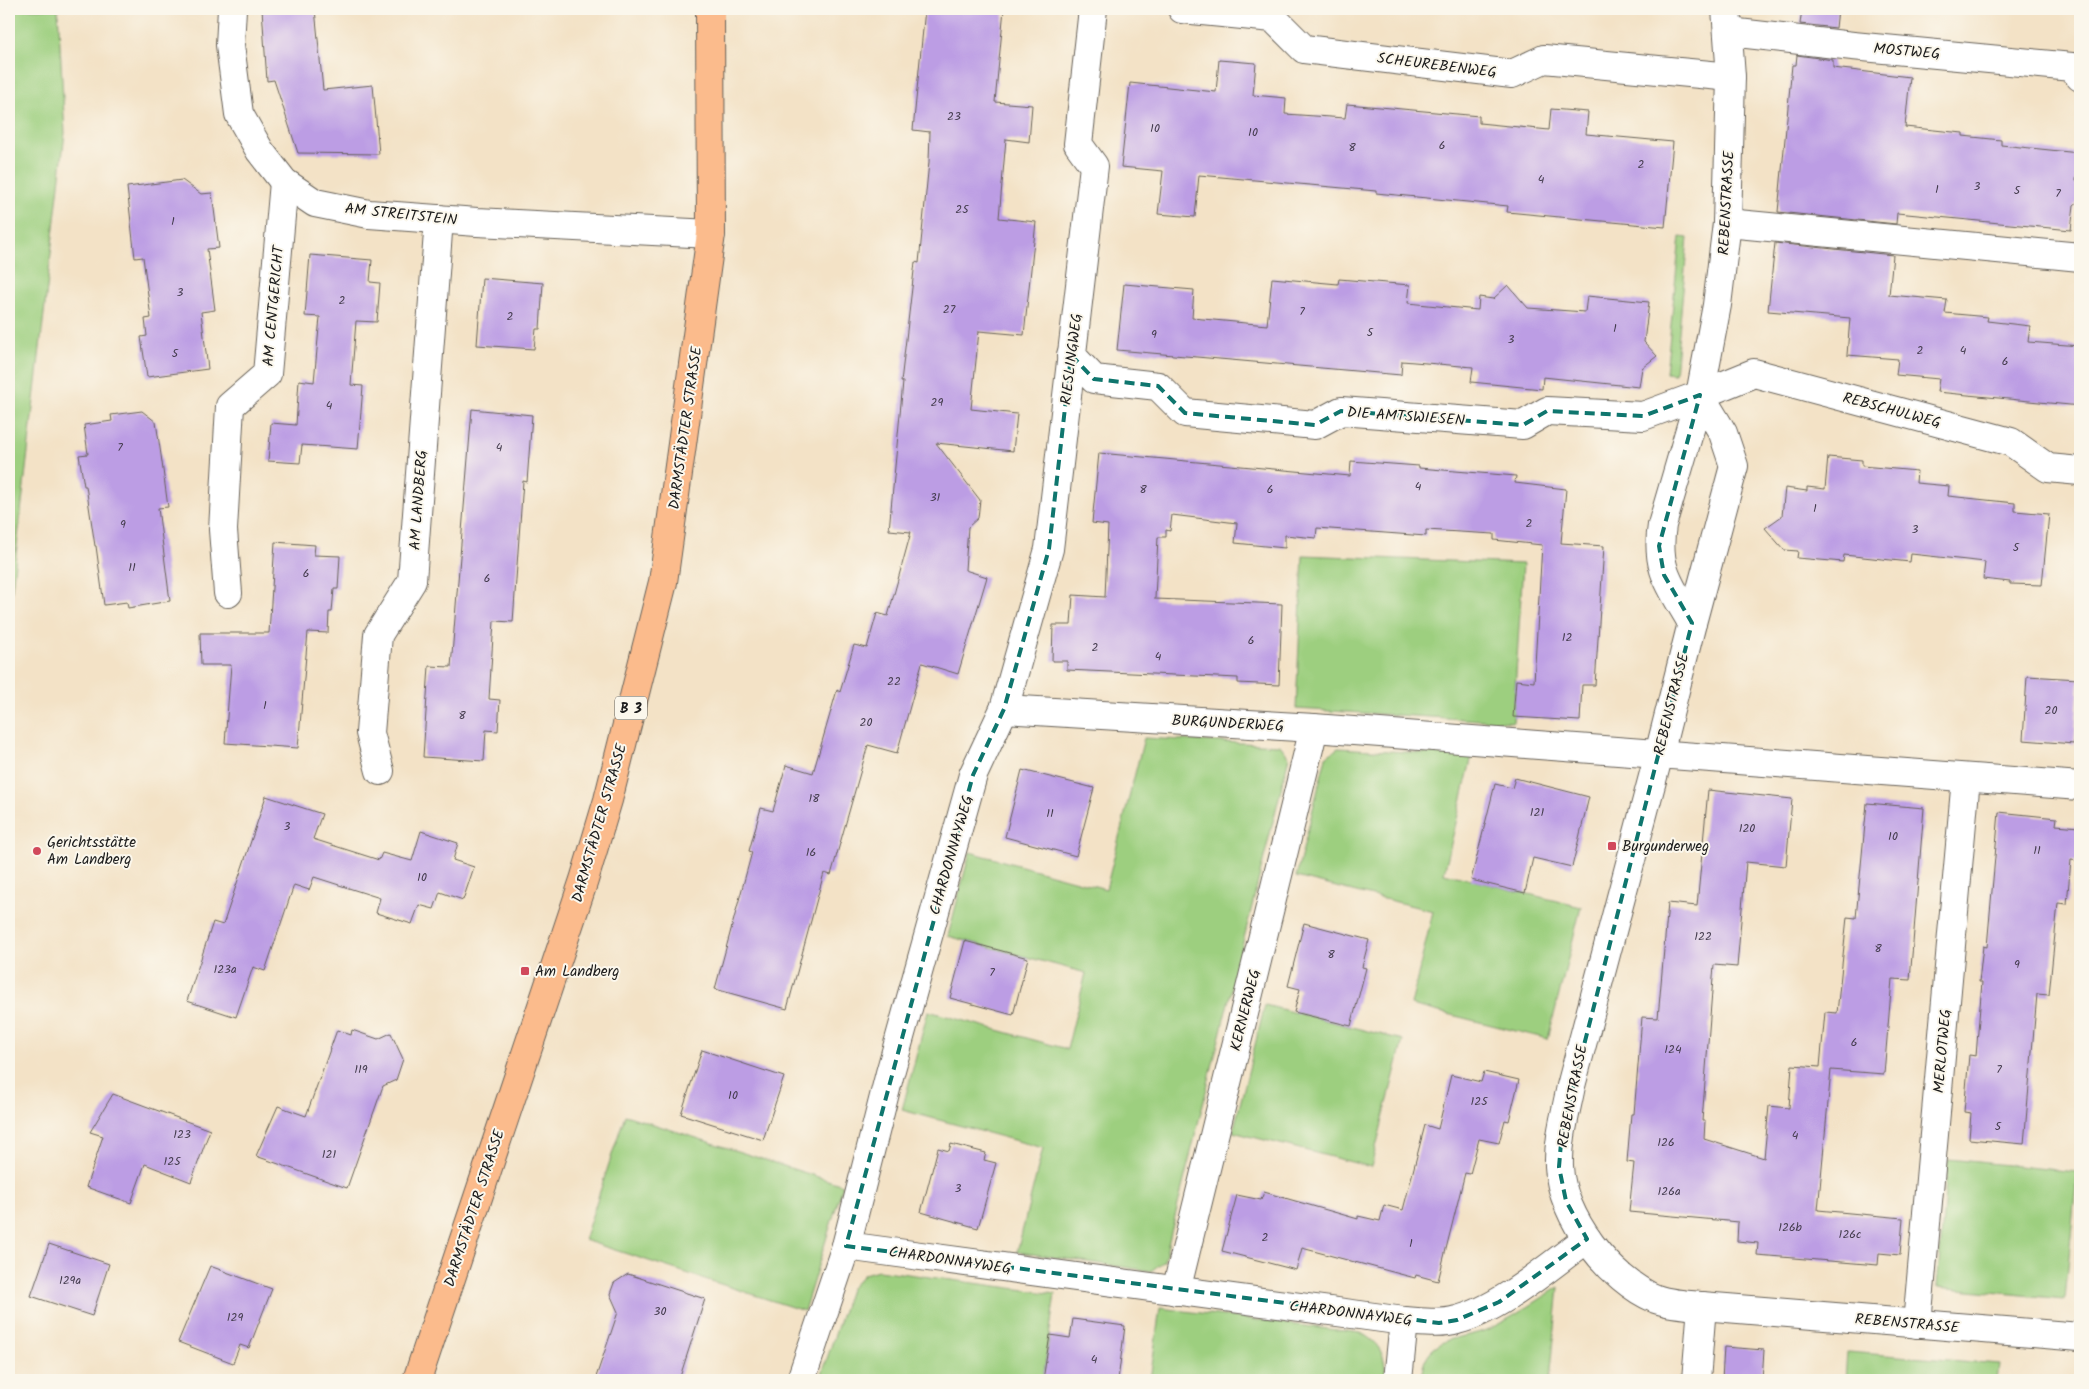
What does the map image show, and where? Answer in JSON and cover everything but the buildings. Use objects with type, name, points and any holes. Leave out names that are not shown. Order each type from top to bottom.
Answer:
[{"type":"main road","name":"DARMSTÄDTER STRASSE","points":[[417,1380],[584,880],[608,800],[663,582],[711,234],[710,9]]},
{"type":"street","name":"AM STREITSTEIN","points":[[232,9],[230,44],[239,114],[260,151],[284,182],[315,203],[369,214],[711,234]]},
{"type":"street","name":"RIESLINGWEG","points":[[1004,709],[1049,549],[1094,166],[1078,144],[1093,9]]},
{"type":"street","name":"SCHEUREBENWEG","points":[[1182,9],[1273,18],[1304,49],[1512,74],[1544,59],[1731,77]]},
{"type":"street","name":"REBENSTRASSE","points":[[1692,623],[1664,575],[1659,546],[1662,525],[1700,395],[1717,305],[1726,223],[1731,77],[1728,20]]},
{"type":"street","name":"MOSTWEG","points":[[1728,20],[1853,46],[2072,67],[2080,77]]},
{"type":"street","name":"AM CENTGERICHT","points":[[228,593],[223,530],[230,406],[268,374],[284,182]]},
{"type":"street","name":"AM LANDBERG","points":[[380,771],[370,733],[378,635],[412,581],[440,219]]},
{"type":"street","points":[[1726,223],[2080,257]]},
{"type":"street","name":"DIE AMTSWIESEN","points":[[1071,355],[1094,379],[1158,386],[1185,412],[1315,426],[1341,411],[1523,425],[1547,411],[1643,416],[1700,395]]},
{"type":"street","name":"REBSCHULWEG","points":[[1700,395],[1754,373],[2011,442],[2048,468],[2080,471]]},
{"type":"street","name":"REBENSTRASSE","points":[[1700,395],[1723,433],[1734,466],[1571,1086],[1562,1131],[1559,1167],[1566,1201],[1586,1239],[1624,1280],[1657,1299],[1702,1306],[2080,1337]]},
{"type":"street","name":"BURGUNDERWEG","points":[[1004,709],[1314,728],[2080,786]]},
{"type":"street","name":"CHARDONNAYWEG","points":[[1004,709],[973,775],[890,1073],[846,1246],[1176,1292],[1404,1321],[1439,1323],[1472,1315],[1499,1302],[1586,1239]]},
{"type":"street","name":"KERNERWEG","points":[[1176,1292],[1314,728]]},
{"type":"street","name":"MERLOTWEG","points":[[1917,1324],[1966,778]]},
{"type":"street","points":[[801,1380],[846,1246]]},
{"type":"street","points":[[1696,1380],[1702,1306]]},
{"type":"street","points":[[1398,1380],[1404,1321]]},
{"type":"highlighted area","points":[[1071,355],[1094,379],[1158,386],[1185,413],[1315,425],[1341,411],[1523,425],[1547,411],[1643,416],[1700,395],[1659,546],[1664,575],[1692,623],[1562,1131],[1559,1167],[1566,1201],[1587,1239],[1499,1302],[1457,1320],[1439,1323],[846,1246],[973,775],[1004,709],[1049,549]]},
{"type":"green space","points":[[9,9],[58,9],[65,133],[9,615]]},
{"type":"green space","points":[[1680,237],[1688,238],[1675,374],[1666,373]]},
{"type":"green space","points":[[1303,555],[1523,564],[1513,722],[1296,709]]},
{"type":"green space","points":[[1144,738],[1280,745],[1289,757],[1164,1261],[1151,1271],[1017,1252],[1043,1148],[902,1110],[928,1011],[1067,1049],[1086,973],[948,936],[970,852],[1106,889]]},
{"type":"green space","points":[[1338,748],[1472,756],[1444,873],[1581,907],[1548,1039],[1411,1005],[1433,911],[1296,877],[1326,757]]},
{"type":"green space","points":[[1265,1005],[1403,1040],[1371,1167],[1233,1132]]},
{"type":"green space","points":[[625,1115],[843,1185],[804,1311],[584,1240]]},
{"type":"green space","points":[[1948,1159],[2077,1172],[2065,1299],[1937,1287]]},
{"type":"green space","points":[[878,1270],[1055,1294],[1043,1380],[820,1380],[850,1289],[864,1274]]},
{"type":"green space","points":[[1559,1287],[1550,1380],[1421,1380],[1426,1359],[1433,1349],[1452,1339],[1496,1326]]},
{"type":"green space","points":[[1160,1308],[1361,1333],[1368,1337],[1381,1352],[1385,1365],[1385,1380],[1150,1380]]},
{"type":"green space","points":[[1847,1352],[1999,1364],[1997,1380],[1845,1380]]},
{"type":"place","name":"Burgunderweg","points":[[1612,846]]},
{"type":"place","name":"Gerichtsstätte Am Landberg","points":[[37,851]]},
{"type":"place","name":"Am Landberg","points":[[525,971]]}]
